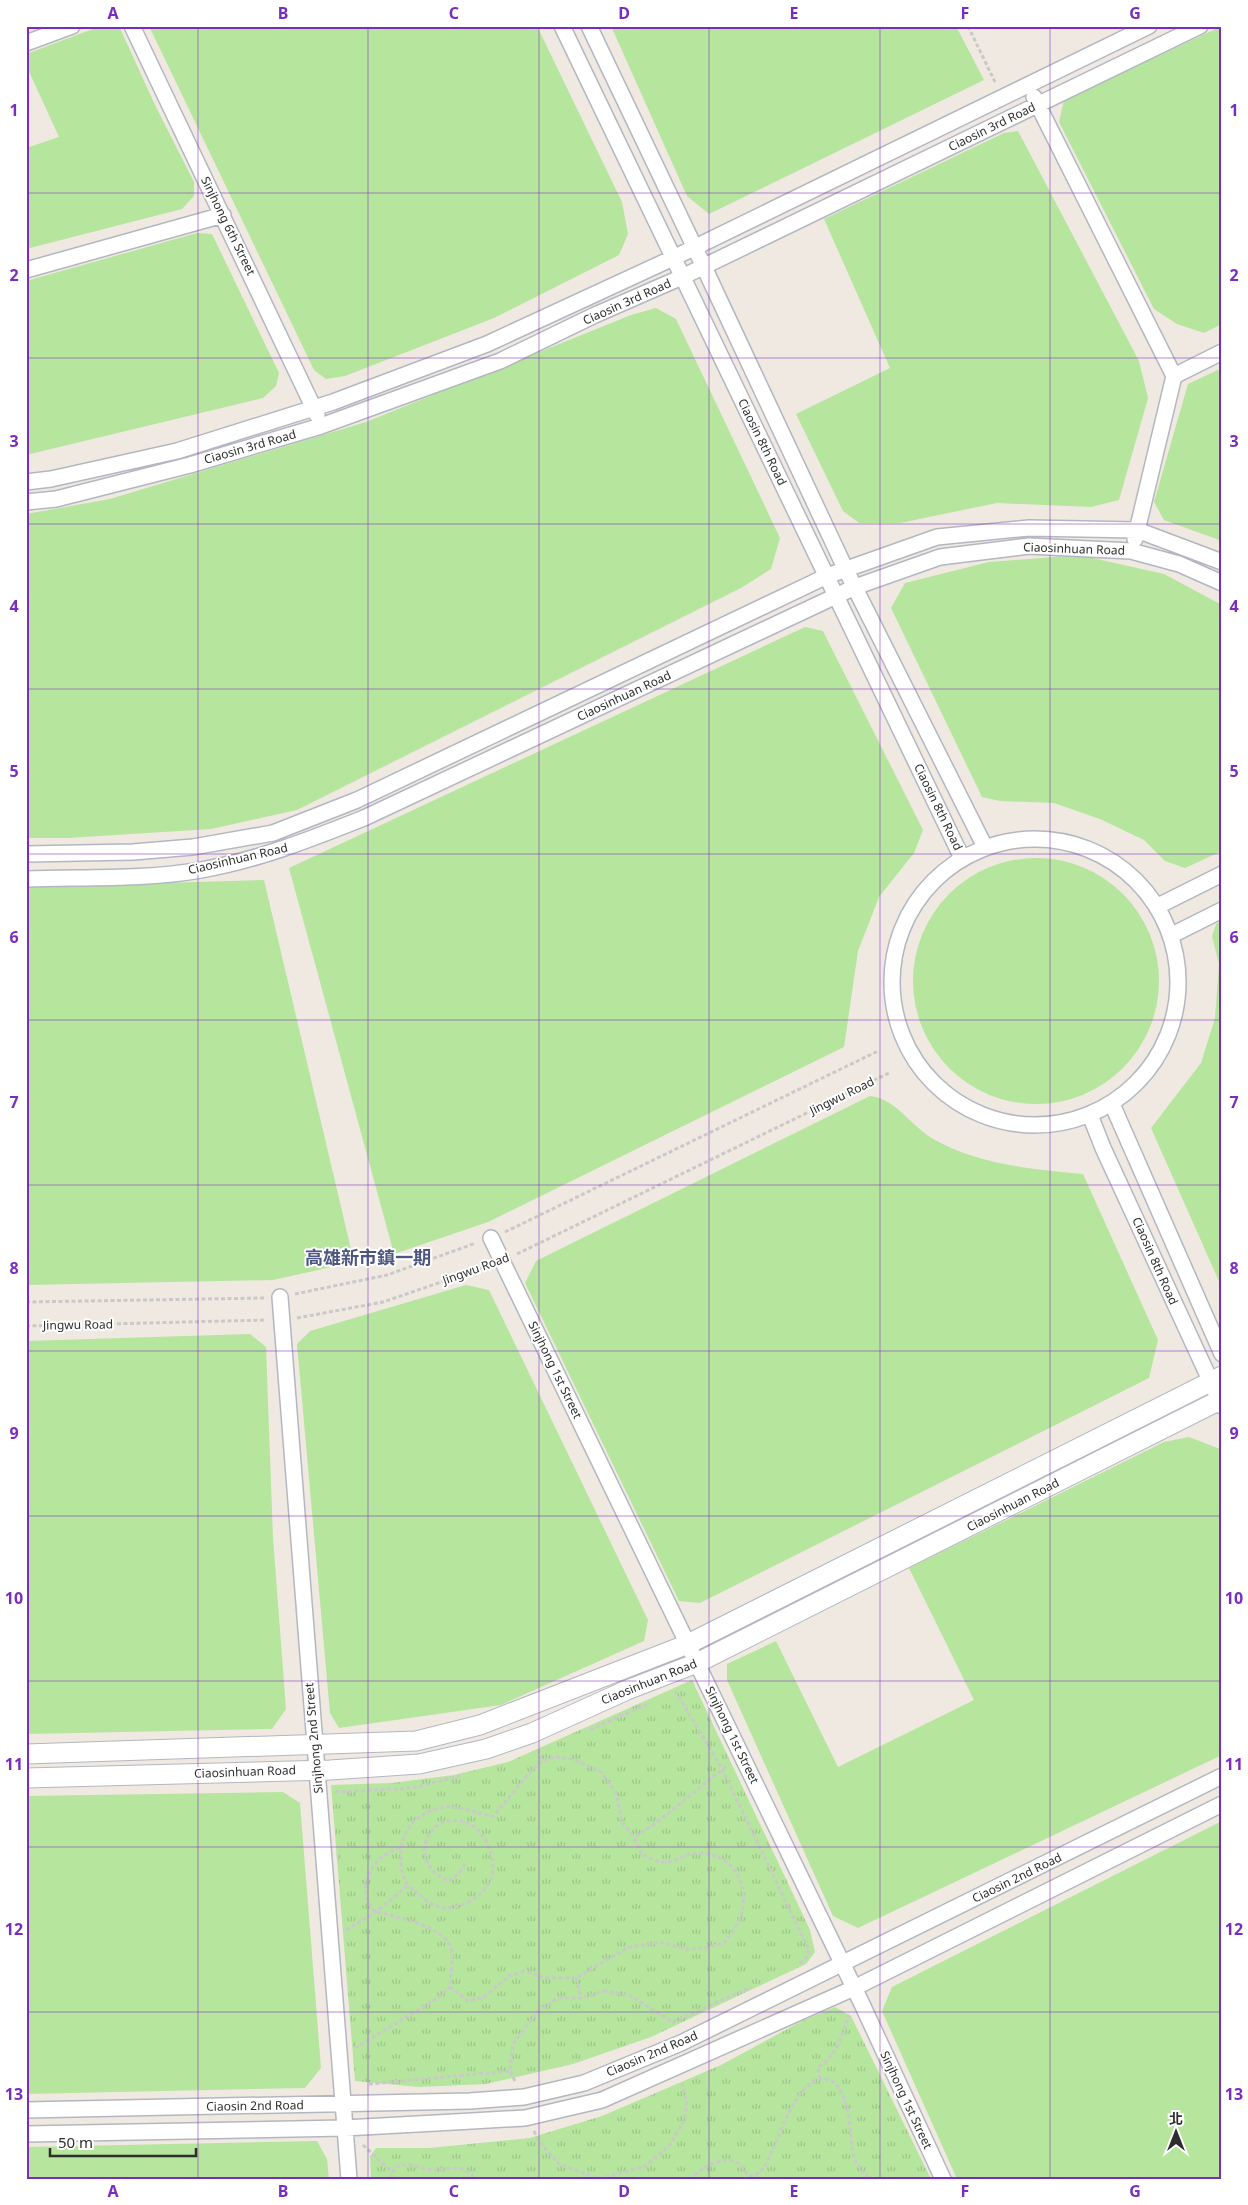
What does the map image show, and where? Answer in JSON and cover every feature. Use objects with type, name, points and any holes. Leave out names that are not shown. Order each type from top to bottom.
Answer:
[{"type":"street","points":[[26,43],[72,26]]},
{"type":"street","name":"Sinjhong 6th Street","points":[[132,26],[314,407],[321,426]]},
{"type":"street","name":"Ciaosin 8th Road","points":[[562,26],[962,858]]},
{"type":"street","name":"Ciaosin 8th Road","points":[[589,26],[855,587],[984,847]]},
{"type":"street","name":"Ciaosin 3rd Road","points":[[26,482],[51,479],[177,451],[314,407],[487,344],[673,258],[1149,26]]},
{"type":"street","name":"Ciaosin 3rd Road","points":[[26,502],[56,499],[190,465],[321,426],[500,361],[595,315],[704,267],[1200,26]]},
{"type":"street","points":[[1028,85],[1174,376],[1131,551]]},
{"type":"street","points":[[26,270],[223,215]]},
{"type":"street","points":[[1174,376],[1222,352]]},
{"type":"street","name":"Ciaosinhuan Road","points":[[26,854],[133,852],[193,847],[273,832],[357,800],[827,576],[937,537],[1029,528],[1137,530],[1222,562]]},
{"type":"street","name":"Ciaosinhuan Road","points":[[26,879],[138,876],[201,870],[282,850],[364,818],[855,587],[940,557],[1029,546],[1131,551],[1179,564],[1222,583]]},
{"type":"street","points":[[1033,838],[1082,846],[1125,869],[1158,906],[1172,936],[1180,982],[1172,1029],[1149,1070],[1112,1104],[1090,1115],[1056,1124],[1015,1124],[976,1113],[941,1091],[914,1060],[903,1040],[892,1000],[893,958],[906,918],[930,884],[962,858],[984,847],[1033,838]]},
{"type":"street","points":[[1158,906],[1222,874]]},
{"type":"street","points":[[1172,936],[1222,910]]},
{"type":"street","name":"Ciaosin 8th Road","points":[[1112,1104],[1222,1354]]},
{"type":"street","name":"Ciaosin 8th Road","points":[[1090,1115],[1108,1157],[1216,1380],[1221,1402]]},
{"type":"street","name":"Sinjhong 1st Street","points":[[491,1238],[861,2002],[943,2179]]},
{"type":"street","name":"Sinjhong 2nd Street","points":[[280,1298],[331,1937],[348,2179]]},
{"type":"street","name":"Ciaosinhuan Road","points":[[26,1754],[315,1746],[416,1741],[480,1726],[688,1644],[1216,1380]]},
{"type":"street","name":"Ciaosinhuan Road","points":[[26,1778],[317,1770],[419,1764],[486,1750],[532,1733],[627,1690],[697,1663],[1221,1402]]},
{"type":"street","name":"Ciaosin 2nd Road","points":[[26,2110],[470,2101],[524,2097],[584,2083],[688,2040],[1222,1776]]},
{"type":"street","name":"Ciaosin 2nd Road","points":[[26,2134],[344,2128],[529,2117],[602,2100],[854,1988],[1222,1804]]},
{"type":"path","points":[[968,26],[1003,97]]},
{"type":"path","name":"Jingwu Road","points":[[26,1302],[280,1298],[387,1275],[491,1238],[878,1051]]},
{"type":"path","name":"Jingwu Road","points":[[26,1326],[282,1320],[383,1302],[502,1261],[889,1073]]},
{"type":"path","points":[[668,1696],[676,1692],[722,1769],[809,1950],[809,1955],[795,1967]]},
{"type":"path","points":[[582,1733],[651,1703]]},
{"type":"path","points":[[530,1755],[548,1749]]},
{"type":"path","points":[[634,1838],[656,1823],[741,1754]]},
{"type":"path","points":[[450,1987],[468,2001],[484,1997],[509,1976],[524,1971],[546,1978],[576,1978],[628,1948],[660,1942],[686,1949],[705,1948],[724,1943],[736,1927],[743,1907],[742,1882],[732,1865],[717,1857],[702,1853],[687,1854],[665,1862],[642,1855],[634,1838],[622,1822],[616,1793],[601,1772],[572,1758],[555,1757],[542,1761],[528,1774],[494,1816],[483,1816],[451,1806],[429,1811],[417,1817],[406,1831],[400,1848],[401,1868],[408,1885],[427,1902],[438,1907],[465,1903],[487,1888],[494,1866],[488,1843],[475,1826],[462,1821],[439,1824],[432,1830],[426,1840],[426,1860],[432,1870],[437,1876],[449,1881],[459,1874],[465,1864]]},
{"type":"path","points":[[335,1801],[334,1792],[412,1788],[466,1775]]},
{"type":"path","points":[[355,2048],[431,2002],[450,1987],[452,1949],[446,1937],[434,1930],[376,1912],[369,1906],[366,1894],[366,1880],[373,1867],[383,1856],[400,1848]]},
{"type":"path","points":[[342,1922],[342,1932],[376,1912],[408,1885]]},
{"type":"path","points":[[576,1978],[581,1998]]},
{"type":"path","points":[[673,2022],[760,1983]]},
{"type":"path","points":[[524,2097],[510,2071],[513,2044],[537,2012],[558,1998],[581,1998],[605,1991],[631,1996],[673,2022],[688,2040]]},
{"type":"path","points":[[820,2079],[818,2067],[832,2057],[839,2038],[846,2030],[850,2012],[861,2002]]},
{"type":"path","points":[[354,2038],[356,2057]]},
{"type":"path","points":[[529,2117],[538,2140],[559,2164],[594,2178],[602,2178],[645,2166],[670,2146],[684,2122],[687,2104],[678,2066]]},
{"type":"path","points":[[360,2085],[510,2071]]},
{"type":"path","points":[[689,2179],[700,2170],[715,2162],[730,2161],[739,2164],[749,2177],[763,2169],[793,2105],[802,2091],[814,2081],[820,2079],[828,2080],[836,2086],[842,2096],[850,2122],[854,2157],[860,2170],[869,2179]]},
{"type":"path","points":[[344,2128],[392,2172]]},
{"type":"path","points":[[390,2179],[392,2172],[401,2166],[410,2164],[432,2170],[456,2167],[469,2171],[475,2179]]},
{"type":"green space","points":[[101,26],[119,26],[155,105],[194,182],[194,196],[182,209],[26,249],[26,148],[59,137],[26,65],[26,54]]},
{"type":"green space","points":[[149,26],[537,26],[622,202],[628,234],[619,255],[494,318],[345,376],[326,379],[314,370]]},
{"type":"green space","points":[[611,26],[956,26],[984,80],[709,214],[687,196]]},
{"type":"green space","points":[[1222,26],[1222,324],[1204,333],[1177,324],[1154,309],[1059,122],[1064,100]]},
{"type":"green space","points":[[1018,131],[1139,361],[1148,398],[1119,500],[1091,507],[997,503],[900,523],[859,523],[843,511],[796,414],[890,368],[824,219],[1004,133]]},
{"type":"green space","points":[[197,233],[212,234],[279,373],[276,386],[263,398],[26,455],[26,281]]},
{"type":"green space","points":[[656,308],[676,319],[780,538],[771,569],[741,588],[297,810],[211,829],[67,838],[26,838],[26,514],[110,499],[366,422],[631,315]]},
{"type":"green space","points":[[1222,368],[1222,541],[1164,520],[1154,502],[1188,384]]},
{"type":"green space","points":[[1079,555],[1164,574],[1222,605],[1222,851],[1185,868],[1165,861],[1144,840],[1100,819],[1054,803],[1000,801],[982,797],[891,608],[905,583],[989,562]]},
{"type":"green space","points":[[805,627],[823,631],[923,830],[914,853],[879,897],[858,951],[844,1047],[488,1222],[394,1254],[289,868]]},
{"type":"green space","points":[[1036,858],[1060,860],[1083,867],[1104,879],[1123,894],[1138,913],[1150,934],[1157,957],[1159,981],[1157,1005],[1150,1028],[1138,1049],[1123,1068],[1104,1083],[1083,1095],[1060,1102],[1036,1104],[1012,1102],[989,1095],[968,1083],[949,1068],[934,1049],[922,1028],[915,1005],[913,981],[915,957],[922,934],[934,913],[949,894],[968,879],[989,867],[1012,860]]},
{"type":"green space","points":[[264,880],[354,1262],[273,1280],[26,1285],[26,887]]},
{"type":"green space","points":[[1222,921],[1222,1288],[1151,1128],[1201,1063],[1215,1018],[1219,964],[1212,936],[1216,924]]},
{"type":"green space","points":[[870,1096],[888,1102],[935,1140],[970,1155],[1007,1164],[1083,1174],[1158,1340],[1149,1378],[700,1603],[679,1601],[525,1283],[536,1261]]},
{"type":"green space","points":[[466,1285],[489,1290],[648,1620],[644,1641],[501,1705],[339,1728],[330,1713],[297,1344],[310,1331]]},
{"type":"green space","points":[[250,1334],[266,1347],[273,1538],[286,1709],[272,1729],[26,1734],[26,1341]]},
{"type":"green space","points":[[1189,1437],[1222,1451],[1222,1755],[858,1928],[833,1916],[727,1680],[727,1664],[776,1641],[838,1767],[974,1700],[909,1568],[1164,1442]]},
{"type":"green space","points":[[692,1680],[810,1930],[815,1952],[806,1964],[651,2037],[573,2064],[486,2084],[419,2087],[355,2081],[331,1785],[392,1783],[454,1775],[508,1762]]},
{"type":"green space","points":[[283,1792],[300,1803],[321,2068],[305,2088],[26,2094],[26,1796]]},
{"type":"green space","points":[[1222,1821],[1222,2179],[957,2179],[882,2011],[892,1987]]},
{"type":"green space","points":[[835,2007],[851,2016],[931,2179],[371,2179],[370,2156],[376,2148],[429,2148],[530,2138],[602,2116],[721,2065],[802,2021]]},
{"type":"green space","points":[[317,2141],[327,2159],[329,2179],[26,2179],[26,2147]]},
{"type":"district","name":"高雄新市鎮一期","points":[[368,1258]]}]
